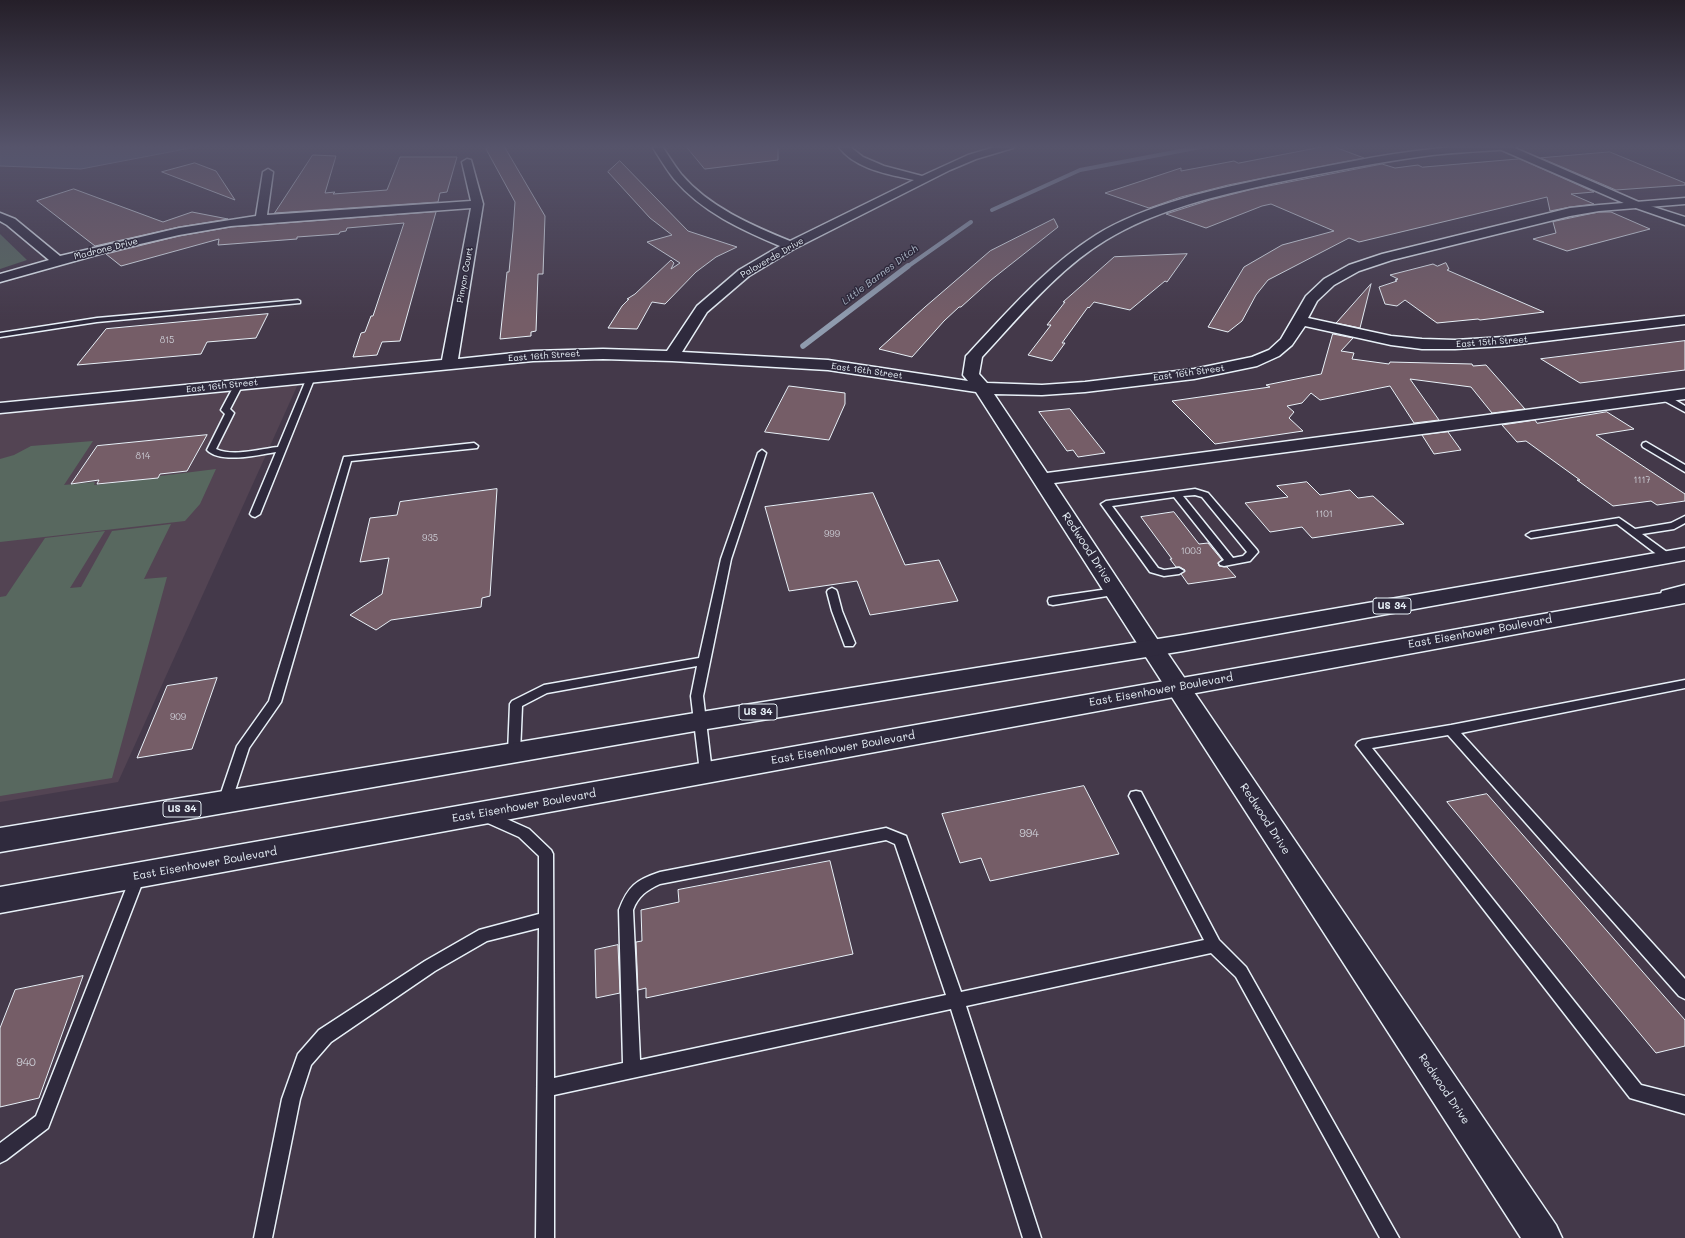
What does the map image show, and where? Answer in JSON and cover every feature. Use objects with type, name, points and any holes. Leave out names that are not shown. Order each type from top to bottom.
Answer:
[{"type":"main road","points":[[261,219],[263,204]]},
{"type":"main road","name":"Madrone Drive","points":[[0,278],[58,261],[183,230],[215,224],[261,219],[477,204]]},
{"type":"main road","name":"Pinyon Court","points":[[449,364],[477,204]]},
{"type":"main road","points":[[709,204],[741,224],[790,246]]},
{"type":"main road","name":"Paloverde Drive","points":[[672,356],[702,309],[744,273],[790,246],[874,204]]},
{"type":"main road","name":"Redwood Drive","points":[[1180,204],[1136,220],[1102,237],[1070,259],[1050,277],[974,356],[970,375],[982,388],[1115,592],[1543,1238]]},
{"type":"main road","points":[[1634,204],[1685,221]]},
{"type":"main road","name":"East 16th Street","points":[[0,408],[311,377],[569,354],[672,356],[828,365],[982,388],[1042,390],[1085,387],[1194,374],[1238,366],[1257,361],[1274,353],[1287,342],[1311,299],[1329,282],[1354,268],[1387,258],[1543,218],[1592,209],[1652,204]]},
{"type":"main road","points":[[1637,205],[1663,221],[1685,231]]},
{"type":"main road","points":[[0,217],[11,222],[58,261]]},
{"type":"main road","name":"East 15th Street","points":[[1299,320],[1390,340],[1420,344],[1460,345],[1509,341],[1685,320]]},
{"type":"main road","points":[[1042,479],[1685,394]]},
{"type":"main road","name":"US 34","points":[[0,840],[701,721],[1152,648],[1676,556]]},
{"type":"main road","name":"East Eisenhower Boulevard","points":[[0,900],[1685,596]]},
{"type":"lane","points":[[0,335],[97,320],[298,302]]},
{"type":"lane","points":[[255,514],[311,377]]},
{"type":"lane","points":[[239,384],[226,410],[230,413],[211,450],[216,454],[228,455],[281,449]]},
{"type":"lane","points":[[1664,397],[1685,409]]},
{"type":"lane","points":[[1646,444],[1685,469]]},
{"type":"lane","points":[[224,802],[243,746],[275,702],[347,459],[474,446]]},
{"type":"lane","points":[[706,772],[697,696],[726,559],[762,453]]},
{"type":"lane","points":[[1176,494],[1228,563],[1246,559],[1253,552],[1205,495],[1195,492],[1176,494],[1106,504],[1154,570],[1164,573],[1178,571]]},
{"type":"lane","points":[[1633,532],[1674,526],[1685,519]]},
{"type":"lane","points":[[1531,535],[1619,521],[1633,532],[1676,556]]},
{"type":"lane","points":[[1617,608],[1685,588]]},
{"type":"lane","points":[[832,592],[837,611],[849,643]]},
{"type":"lane","points":[[1053,601],[1115,592]]},
{"type":"lane","points":[[514,753],[516,704],[544,689],[705,661]]},
{"type":"lane","points":[[1685,684],[1451,730],[1362,745],[1636,1092],[1685,1105]]},
{"type":"lane","points":[[1451,730],[1685,991]]},
{"type":"lane","points":[[1136,796],[1214,945],[1241,972],[1390,1238]]},
{"type":"lane","points":[[481,814],[524,833],[546,854],[545,1238]]},
{"type":"lane","points":[[632,1069],[626,910],[631,896],[642,885],[660,878],[886,834],[901,840],[956,1000],[1032,1238]]},
{"type":"lane","points":[[0,1154],[42,1122],[138,876]]},
{"type":"lane","points":[[263,1238],[291,1099],[304,1060],[324,1036],[430,966],[484,935],[546,919]]},
{"type":"lane","points":[[546,1088],[1214,945]]},
{"type":"shaded area","points":[[298,384],[118,782],[0,802],[0,414]]},
{"type":"green space","points":[[0,234],[27,260],[0,269]]},
{"type":"green space","points":[[93,441],[64,485],[95,482],[94,485],[158,478],[160,476],[216,469],[200,504],[185,521],[0,542],[0,459],[14,455],[31,446]]},
{"type":"green space","points":[[171,524],[144,579],[167,577],[112,778],[0,796],[0,597],[6,596],[45,538],[105,531],[70,588],[81,587],[112,531]]},
{"type":"building","points":[[41,204],[114,204],[163,222],[192,212],[228,219],[179,227],[95,246]]},
{"type":"building","points":[[281,204],[412,204],[275,213]]},
{"type":"building","points":[[515,204],[538,204],[545,216],[543,274],[538,274],[536,331],[531,332],[531,336],[500,339],[507,272],[509,272]]},
{"type":"building","points":[[637,204],[662,204],[688,231],[737,247],[716,257],[696,272],[665,304],[652,302],[637,329],[608,328],[622,306],[629,299],[627,299],[635,294],[671,260],[674,263],[671,269],[680,263],[647,242],[672,235],[650,218]]},
{"type":"building","points":[[1137,204],[1161,204],[1149,208]]},
{"type":"building","points":[[1198,204],[1519,204],[1359,242],[1349,238],[1268,280],[1256,295],[1242,321],[1228,332],[1208,327],[1244,267],[1282,245],[1334,231],[1271,204],[1262,206],[1206,228],[1166,214]]},
{"type":"building","points":[[1548,204],[1594,204],[1570,207],[1550,211]]},
{"type":"building","points":[[436,212],[400,341],[382,342],[377,355],[353,357],[361,333],[365,332],[371,316],[373,316],[404,223],[347,228],[346,231],[340,232],[339,234],[297,237],[297,239],[218,245],[219,239],[121,266],[106,254],[179,236],[231,227]]},
{"type":"building","points":[[1599,212],[1611,212],[1650,229],[1567,251],[1533,239],[1556,233],[1553,222]]},
{"type":"building","points":[[1054,219],[1058,227],[991,280],[961,307],[959,307],[944,321],[912,357],[879,349],[990,251]]},
{"type":"building","points":[[1187,254],[1167,282],[1165,281],[1130,310],[1094,302],[1089,308],[1088,307],[1062,343],[1065,343],[1052,361],[1028,355],[1051,325],[1047,325],[1065,302],[1063,302],[1114,257]]},
{"type":"building","points":[[1446,263],[1449,269],[1447,270],[1544,312],[1480,320],[1437,323],[1405,300],[1397,306],[1385,304],[1379,287],[1397,281],[1395,280],[1398,279],[1390,275],[1433,264],[1437,266]]},
{"type":"building","points":[[1371,284],[1360,328],[1336,323],[1337,322]]},
{"type":"building","points":[[268,314],[256,338],[207,342],[201,354],[77,365],[106,329]]},
{"type":"building","points":[[1333,334],[1353,338],[1341,351],[1354,353],[1352,359],[1389,364],[1390,362],[1472,364],[1473,366],[1486,365],[1525,409],[1492,413],[1471,387],[1410,379],[1439,420],[1414,423],[1390,386],[1320,400],[1311,393],[1302,403],[1287,406],[1294,412],[1289,418],[1303,431],[1215,444],[1172,401],[1270,387],[1266,385],[1321,374]]},
{"type":"building","points":[[1685,341],[1685,370],[1580,383],[1541,359]]},
{"type":"building","points":[[789,386],[845,393],[845,404],[829,440],[765,432]]},
{"type":"building","points":[[1070,409],[1105,453],[1078,457],[1073,450],[1067,451],[1039,412]]},
{"type":"building","points":[[1607,412],[1634,429],[1596,435],[1685,494],[1685,501],[1657,505],[1651,501],[1613,506],[1526,441],[1517,442],[1502,425],[1535,420],[1537,423]]},
{"type":"building","points":[[1448,432],[1461,450],[1434,454],[1422,435]]},
{"type":"building","points":[[207,435],[187,471],[160,474],[158,478],[97,484],[99,480],[71,484],[97,446]]},
{"type":"building","points":[[1307,482],[1320,495],[1350,490],[1358,498],[1373,496],[1404,524],[1312,538],[1302,527],[1270,532],[1245,503],[1288,497],[1277,486]]},
{"type":"building","points":[[497,489],[490,596],[482,598],[481,607],[391,620],[376,630],[350,615],[382,594],[389,558],[360,562],[370,518],[397,515],[400,502]]},
{"type":"building","points":[[873,493],[905,565],[939,560],[958,601],[870,615],[857,581],[789,591],[765,507]]},
{"type":"building","points":[[1174,512],[1199,544],[1208,543],[1222,560],[1218,563],[1219,566],[1227,567],[1236,577],[1188,584],[1181,574],[1185,570],[1180,567],[1176,567],[1170,559],[1172,559],[1141,517]]},
{"type":"building","points":[[217,678],[192,749],[137,758],[167,686]]},
{"type":"building","points":[[1084,786],[1119,854],[990,881],[981,858],[960,863],[942,814]]},
{"type":"building","points":[[1487,794],[1685,1020],[1685,1046],[1656,1053],[1447,802]]},
{"type":"building","points":[[830,861],[853,954],[646,998],[646,988],[638,990],[636,942],[642,941],[641,910],[679,902],[678,890]]},
{"type":"building","points":[[618,945],[620,993],[596,998],[595,950]]},
{"type":"building","points":[[83,976],[39,1098],[0,1107],[0,1028],[15,990]]},
{"type":"waterway","name":"Little Barnes Ditch","points":[[992,210],[1006,204]]},
{"type":"waterway","name":"Little Barnes Ditch","points":[[907,267],[971,222]]},
{"type":"waterway","name":"Little Barnes Ditch","points":[[803,346],[908,266]]}]
